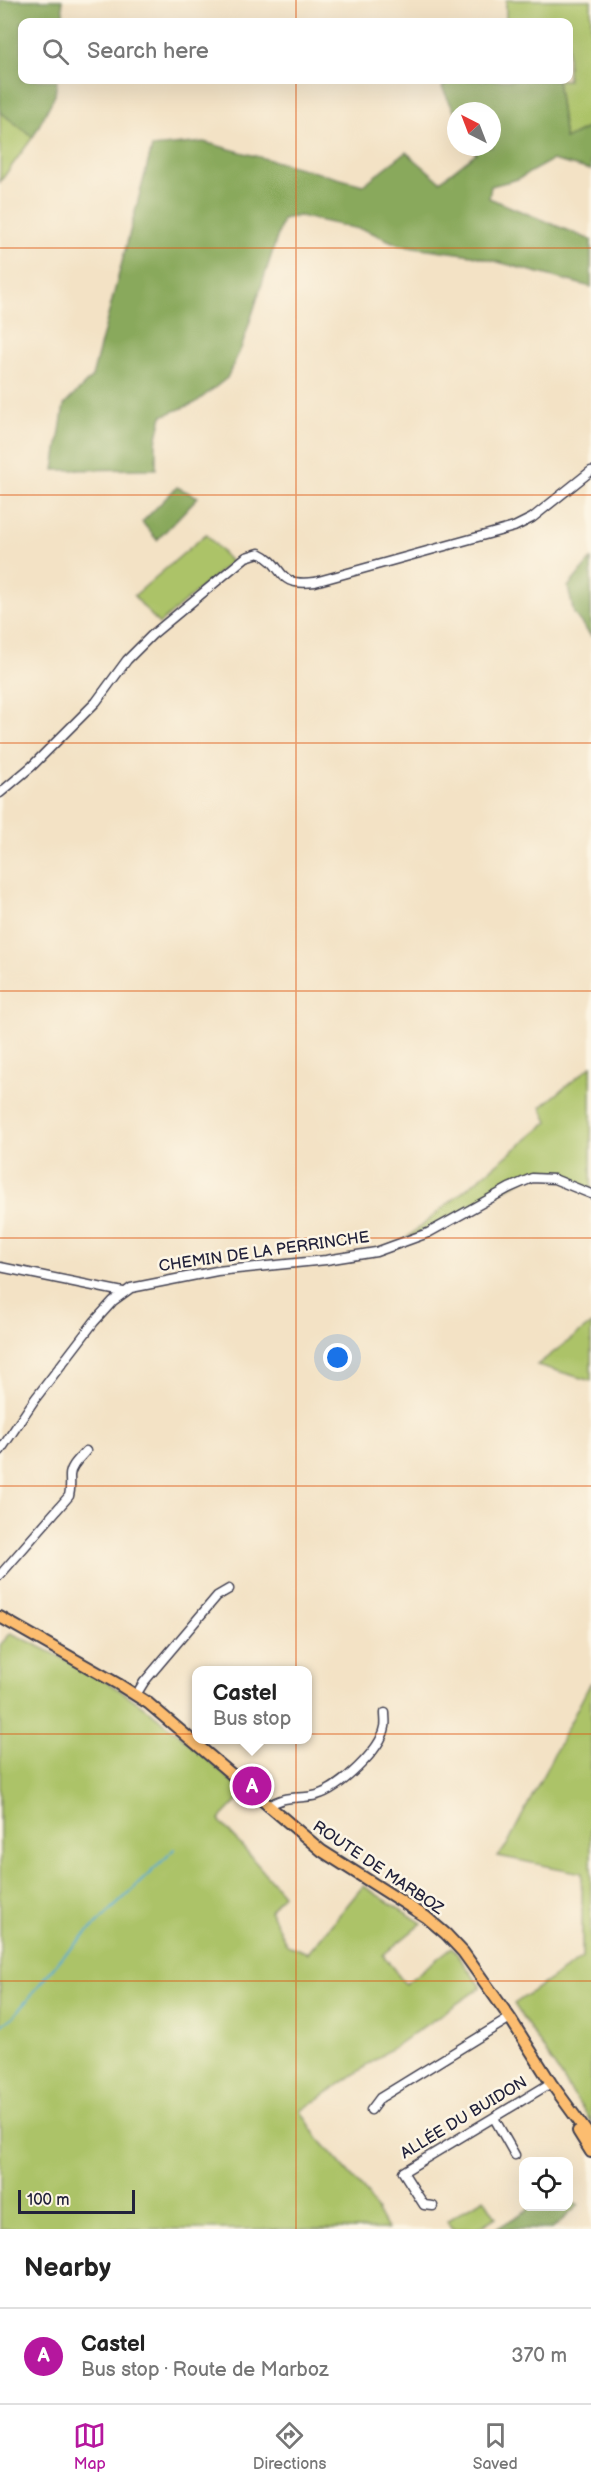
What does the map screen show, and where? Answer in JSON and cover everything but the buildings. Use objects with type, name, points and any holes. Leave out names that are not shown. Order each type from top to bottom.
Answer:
[{"type":"main road","name":"ROUTE DE MARBOZ","points":[[0,1617],[136,1695],[192,1740]]},
{"type":"main road","name":"ROUTE DE MARBOZ","points":[[197,1744],[268,1807],[347,1869],[426,1917],[446,1934],[463,1952],[510,2018],[591,2152]]},
{"type":"main road","name":"ROUTE DE MARBOZ","points":[[551,2083],[591,2138]]},
{"type":"street","points":[[0,793],[32,766],[96,702],[128,660],[152,635],[246,556],[259,553],[264,555],[282,576],[291,582],[315,582],[514,527],[531,518],[591,471]]},
{"type":"street","name":"CHEMIN DE LA PERRINCHE","points":[[123,1292],[217,1271],[326,1260],[376,1252],[428,1233],[509,1188],[532,1178],[554,1179],[591,1194]]},
{"type":"street","points":[[0,1267],[123,1292]]},
{"type":"street","points":[[0,1451],[94,1322],[123,1292]]},
{"type":"street","points":[[0,1575],[69,1496],[72,1486],[70,1474],[72,1467],[86,1450]]},
{"type":"street","points":[[136,1695],[144,1682],[217,1596],[230,1589]]},
{"type":"street","points":[[268,1807],[277,1800],[288,1797],[302,1798],[319,1795],[350,1776],[379,1742],[385,1728],[386,1713]]},
{"type":"street","points":[[371,2110],[380,2098],[510,2018]]},
{"type":"street","name":"ALLÉE DU BUIDON","points":[[433,2206],[424,2205],[403,2172],[551,2083]]},
{"type":"street","points":[[494,2118],[515,2155]]},
{"type":"green space","points":[[0,0],[62,0],[64,18],[18,18],[18,84],[56,84],[55,95],[33,137],[0,112]]},
{"type":"green space","points":[[506,0],[591,0],[591,126],[565,140],[558,84],[573,84],[573,18],[506,18]]},
{"type":"green space","points":[[446,84],[558,84],[565,139],[591,126],[591,170],[552,160],[518,179],[491,186],[489,198],[591,240],[591,287],[472,255],[399,245],[368,231],[299,216],[283,219],[242,346],[227,378],[195,403],[162,416],[156,442],[156,469],[54,470],[64,405],[92,377],[152,147],[204,142],[363,185],[406,152],[440,181],[472,156],[501,156],[501,102],[450,102],[442,87]]},
{"type":"green space","points":[[0,112],[33,137],[0,182]]},
{"type":"green space","points":[[177,487],[198,497],[157,540],[142,522]]},
{"type":"green space","points":[[206,534],[231,562],[159,624],[134,596]]},
{"type":"green space","points":[[591,559],[591,636],[574,614],[568,587]]},
{"type":"green space","points":[[591,1066],[591,1190],[552,1173],[531,1175],[446,1222],[404,1240],[548,1122],[541,1107]]},
{"type":"green space","points":[[591,1324],[591,1381],[537,1365]]},
{"type":"green space","points":[[11,1633],[81,1667],[138,1702],[245,1793],[219,1820],[283,1894],[270,1911],[287,1945],[308,1953],[363,1886],[422,1923],[383,1955],[405,1984],[452,1947],[481,1987],[301,2111],[318,2138],[368,2195],[387,2229],[0,2229],[0,1645]]},
{"type":"green space","points":[[591,1682],[591,2122],[514,2004],[582,1958],[582,1873],[498,1856],[507,1845]]},
{"type":"green space","points":[[484,2198],[496,2217],[477,2229],[452,2229],[447,2221]]},
{"type":"green space","points":[[573,2201],[579,2205],[573,2210]]},
{"type":"green space","points":[[525,2211],[572,2211],[552,2229],[496,2229]]},
{"type":"waterway","points":[[0,2026],[14,2016],[64,1955],[175,1849]]},
{"type":"place","name":"Castel","points":[[252,1786]]}]
